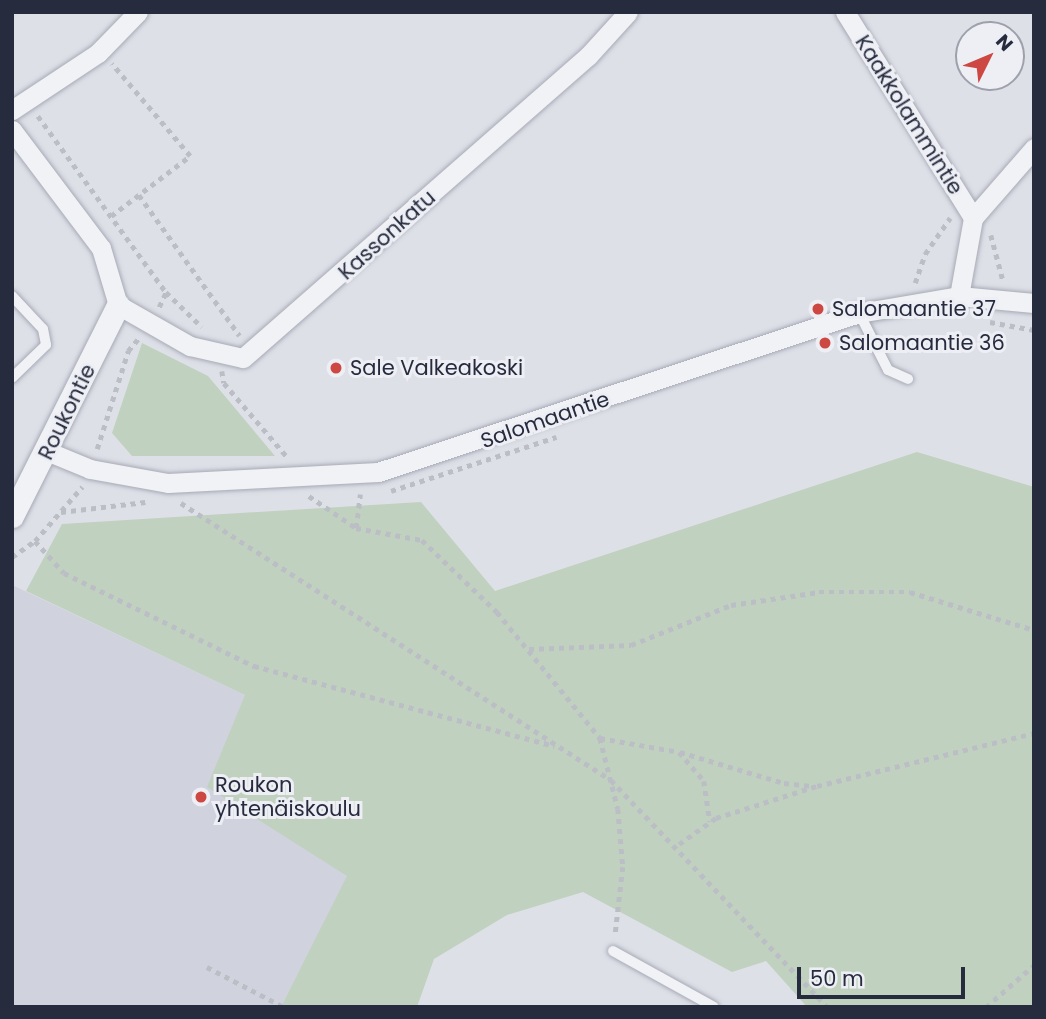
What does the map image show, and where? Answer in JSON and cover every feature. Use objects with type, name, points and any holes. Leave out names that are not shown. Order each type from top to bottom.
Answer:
[{"type":"street","points":[[19,105],[100,51],[138,12]]},
{"type":"street","name":"Kassonkatu","points":[[252,353],[588,56],[628,12]]},
{"type":"street","name":"Kaakkolammintie","points":[[845,12],[972,220]]},
{"type":"street","points":[[12,130],[101,248],[118,305],[219,358],[252,353]]},
{"type":"street","points":[[960,296],[972,220],[1034,148]]},
{"type":"street","name":"Salomaantie","points":[[49,452],[90,469],[168,483],[299,477],[415,464],[859,313],[960,296],[1000,297],[1034,303]]},
{"type":"street","name":"Roukontie","points":[[12,516],[49,452],[118,305]]},
{"type":"lane","points":[[12,296],[43,329],[46,345],[12,378]]},
{"type":"lane","points":[[859,313],[888,370],[908,379]]},
{"type":"lane","points":[[613,951],[714,1007]]},
{"type":"path","points":[[100,51],[190,156],[111,216]]},
{"type":"path","points":[[19,105],[111,216],[166,292],[216,341],[224,383],[299,477],[311,499],[356,528],[422,540],[528,649],[600,738],[611,780],[623,867],[613,951]]},
{"type":"path","points":[[139,195],[252,353]]},
{"type":"path","points":[[915,303],[915,278],[948,218],[972,220],[988,226],[1004,274],[996,323]]},
{"type":"path","points":[[12,557],[36,541],[90,469],[128,351],[152,322],[166,292]]},
{"type":"path","points":[[168,483],[175,499],[611,780],[679,844],[827,1007]]},
{"type":"path","points":[[356,528],[360,494]]},
{"type":"path","points":[[36,541],[64,573],[254,666],[560,747]]},
{"type":"path","points":[[528,649],[631,645],[731,605],[819,592],[910,592],[1034,630]]},
{"type":"path","points":[[679,844],[710,822],[817,786],[1034,733]]},
{"type":"path","points":[[600,738],[643,740],[784,783],[817,786]]},
{"type":"path","points":[[679,752],[704,781],[710,822]]},
{"type":"path","points":[[986,1007],[1034,965]]},
{"type":"path","points":[[206,967],[285,1007]]},
{"type":"shaded area","name":"Roukon yhtenäiskoulu","points":[[12,585],[245,695],[361,852],[281,1007],[12,1007]]},
{"type":"green space","points":[[142,343],[208,376],[275,456],[132,456],[112,433]]},
{"type":"green space","points":[[917,452],[1034,487],[1034,1007],[807,1007],[766,961],[732,972],[583,892],[507,915],[434,959],[417,1007],[281,1007],[347,876],[207,787],[245,695],[26,591],[62,524],[421,502],[495,591]]},
{"type":"place","name":"Salomaantie 37","points":[[818,309]]},
{"type":"place","name":"Salomaantie 36","points":[[825,343]]},
{"type":"place","name":"Sale Valkeakoski","points":[[336,368]]},
{"type":"place","name":"Roukon yhtenäiskoulu","points":[[201,797]]}]
